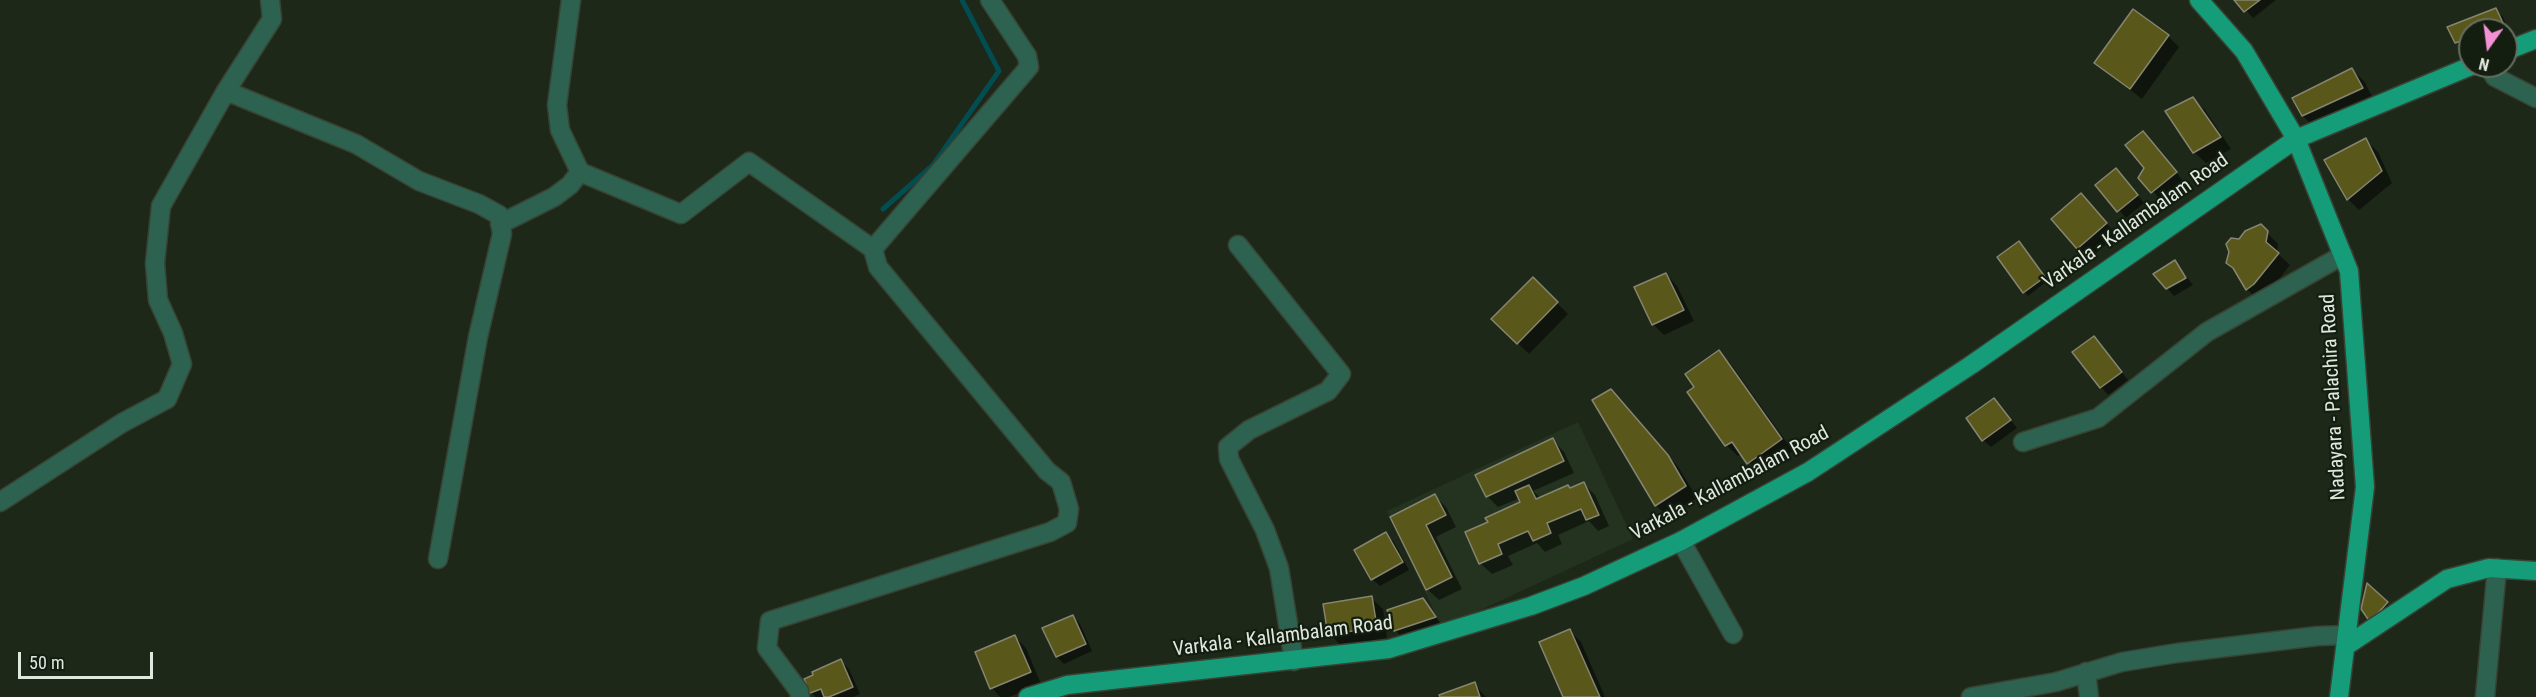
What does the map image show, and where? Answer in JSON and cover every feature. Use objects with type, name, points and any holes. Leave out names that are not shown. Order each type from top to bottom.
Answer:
[{"type":"main road","name":"Nadayara - Palachira Road","points":[[2199,0],[2244,51],[2296,139],[2349,271],[2365,487],[2339,697]]},
{"type":"main road","points":[[2518,46],[2536,39]]},
{"type":"main road","name":"Varkala - Kallambalam Road","points":[[1028,697],[1067,685],[1389,649],[1531,606],[1584,586],[1681,541],[1818,466],[1971,365],[2296,139],[2458,71]]},
{"type":"main road","points":[[2347,641],[2447,579],[2489,568],[2536,571]]},
{"type":"street","points":[[0,502],[122,423],[167,399],[182,364],[173,333],[158,300],[155,263],[161,206],[226,91],[272,19],[270,0]]},
{"type":"street","points":[[571,0],[557,105],[560,130],[580,172],[681,214],[749,162],[873,249],[878,267],[1047,471],[1061,482],[1069,509],[1067,523],[1050,532],[770,621],[767,648],[800,691],[800,697]]},
{"type":"street","points":[[873,249],[1029,67],[1027,56],[990,0]]},
{"type":"street","points":[[2497,78],[2536,98]]},
{"type":"street","points":[[226,91],[357,144],[419,181],[479,204],[499,215],[502,234],[478,337],[438,559]]},
{"type":"street","points":[[500,224],[554,197],[570,185],[580,172]]},
{"type":"street","points":[[1238,245],[1341,374],[1328,391],[1249,430],[1228,447],[1229,459],[1265,530],[1279,568],[1294,661]]},
{"type":"street","points":[[2023,442],[2098,418],[2207,332],[2343,255]]},
{"type":"street","points":[[1681,541],[1733,634]]},
{"type":"street","points":[[2485,697],[2498,568]]},
{"type":"street","points":[[1971,697],[2056,682],[2122,662],[2177,652],[2318,636],[2347,641]]},
{"type":"street","points":[[2086,672],[2089,697]]},
{"type":"shaded area","points":[[1578,422],[1633,539],[1442,628],[1387,511]]},
{"type":"building","points":[[2234,0],[2260,0],[2244,12]]},
{"type":"building","points":[[2496,8],[2501,18],[2470,18]]},
{"type":"building","points":[[2133,9],[2169,35],[2130,89],[2094,63]]},
{"type":"building","points":[[2458,23],[2458,42],[2455,43],[2447,27]]},
{"type":"building","points":[[2352,68],[2363,88],[2302,116],[2292,98]]},
{"type":"building","points":[[2193,97],[2221,137],[2193,153],[2165,111]]},
{"type":"building","points":[[2143,131],[2177,172],[2151,193],[2138,178],[2144,168],[2125,145]]},
{"type":"building","points":[[2366,138],[2382,171],[2347,200],[2324,160]]},
{"type":"building","points":[[2116,168],[2138,195],[2117,212],[2095,185]]},
{"type":"building","points":[[2081,193],[2107,223],[2077,249],[2051,219]]},
{"type":"building","points":[[2261,224],[2268,231],[2266,242],[2279,253],[2254,284],[2246,290],[2233,268],[2226,263],[2229,252],[2226,244],[2231,238],[2239,239],[2245,231]]},
{"type":"building","points":[[2019,241],[2045,277],[2023,293],[1997,257]]},
{"type":"building","points":[[2175,260],[2186,278],[2166,289],[2153,274]]},
{"type":"building","points":[[1666,273],[1684,310],[1652,325],[1634,287]]},
{"type":"building","points":[[1533,277],[1558,302],[1517,344],[1491,319]]},
{"type":"building","points":[[2094,336],[2122,372],[2100,388],[2072,352]]},
{"type":"building","points":[[1719,350],[1782,439],[1747,464],[1732,442],[1725,446],[1687,392],[1694,387],[1685,374]]},
{"type":"building","points":[[1611,389],[1668,455],[1686,486],[1655,506],[1592,400]]},
{"type":"building","points":[[1994,398],[2011,420],[1982,441],[1966,418]]},
{"type":"building","points":[[1553,438],[1564,461],[1486,497],[1475,475]]},
{"type":"building","points":[[1584,482],[1599,515],[1586,520],[1581,509],[1547,523],[1551,533],[1533,541],[1528,531],[1498,544],[1502,554],[1479,564],[1465,532],[1488,522],[1485,518],[1520,502],[1515,491],[1529,485],[1536,499],[1568,485],[1570,488]]},
{"type":"building","points":[[1435,494],[1446,515],[1426,525],[1452,577],[1426,590],[1390,517]]},
{"type":"building","points":[[1386,532],[1403,562],[1371,580],[1354,550]]},
{"type":"building","points":[[2367,583],[2388,602],[2370,622],[2361,609]]},
{"type":"building","points":[[1372,596],[1377,627],[1328,635],[1323,604]]},
{"type":"building","points":[[1423,598],[1436,617],[1394,631],[1387,610]]},
{"type":"building","points":[[1073,615],[1086,644],[1056,657],[1042,628]]},
{"type":"building","points":[[1570,629],[1600,697],[1563,697],[1539,642]]},
{"type":"building","points":[[1015,635],[1031,672],[990,689],[975,652]]},
{"type":"building","points":[[841,659],[853,687],[829,697],[824,697],[821,689],[810,693],[804,679],[813,675],[812,672]]},
{"type":"building","points":[[1475,682],[1480,697],[1440,697],[1439,695]]},
{"type":"waterway","points":[[883,209],[933,165],[999,71],[962,0]]}]
